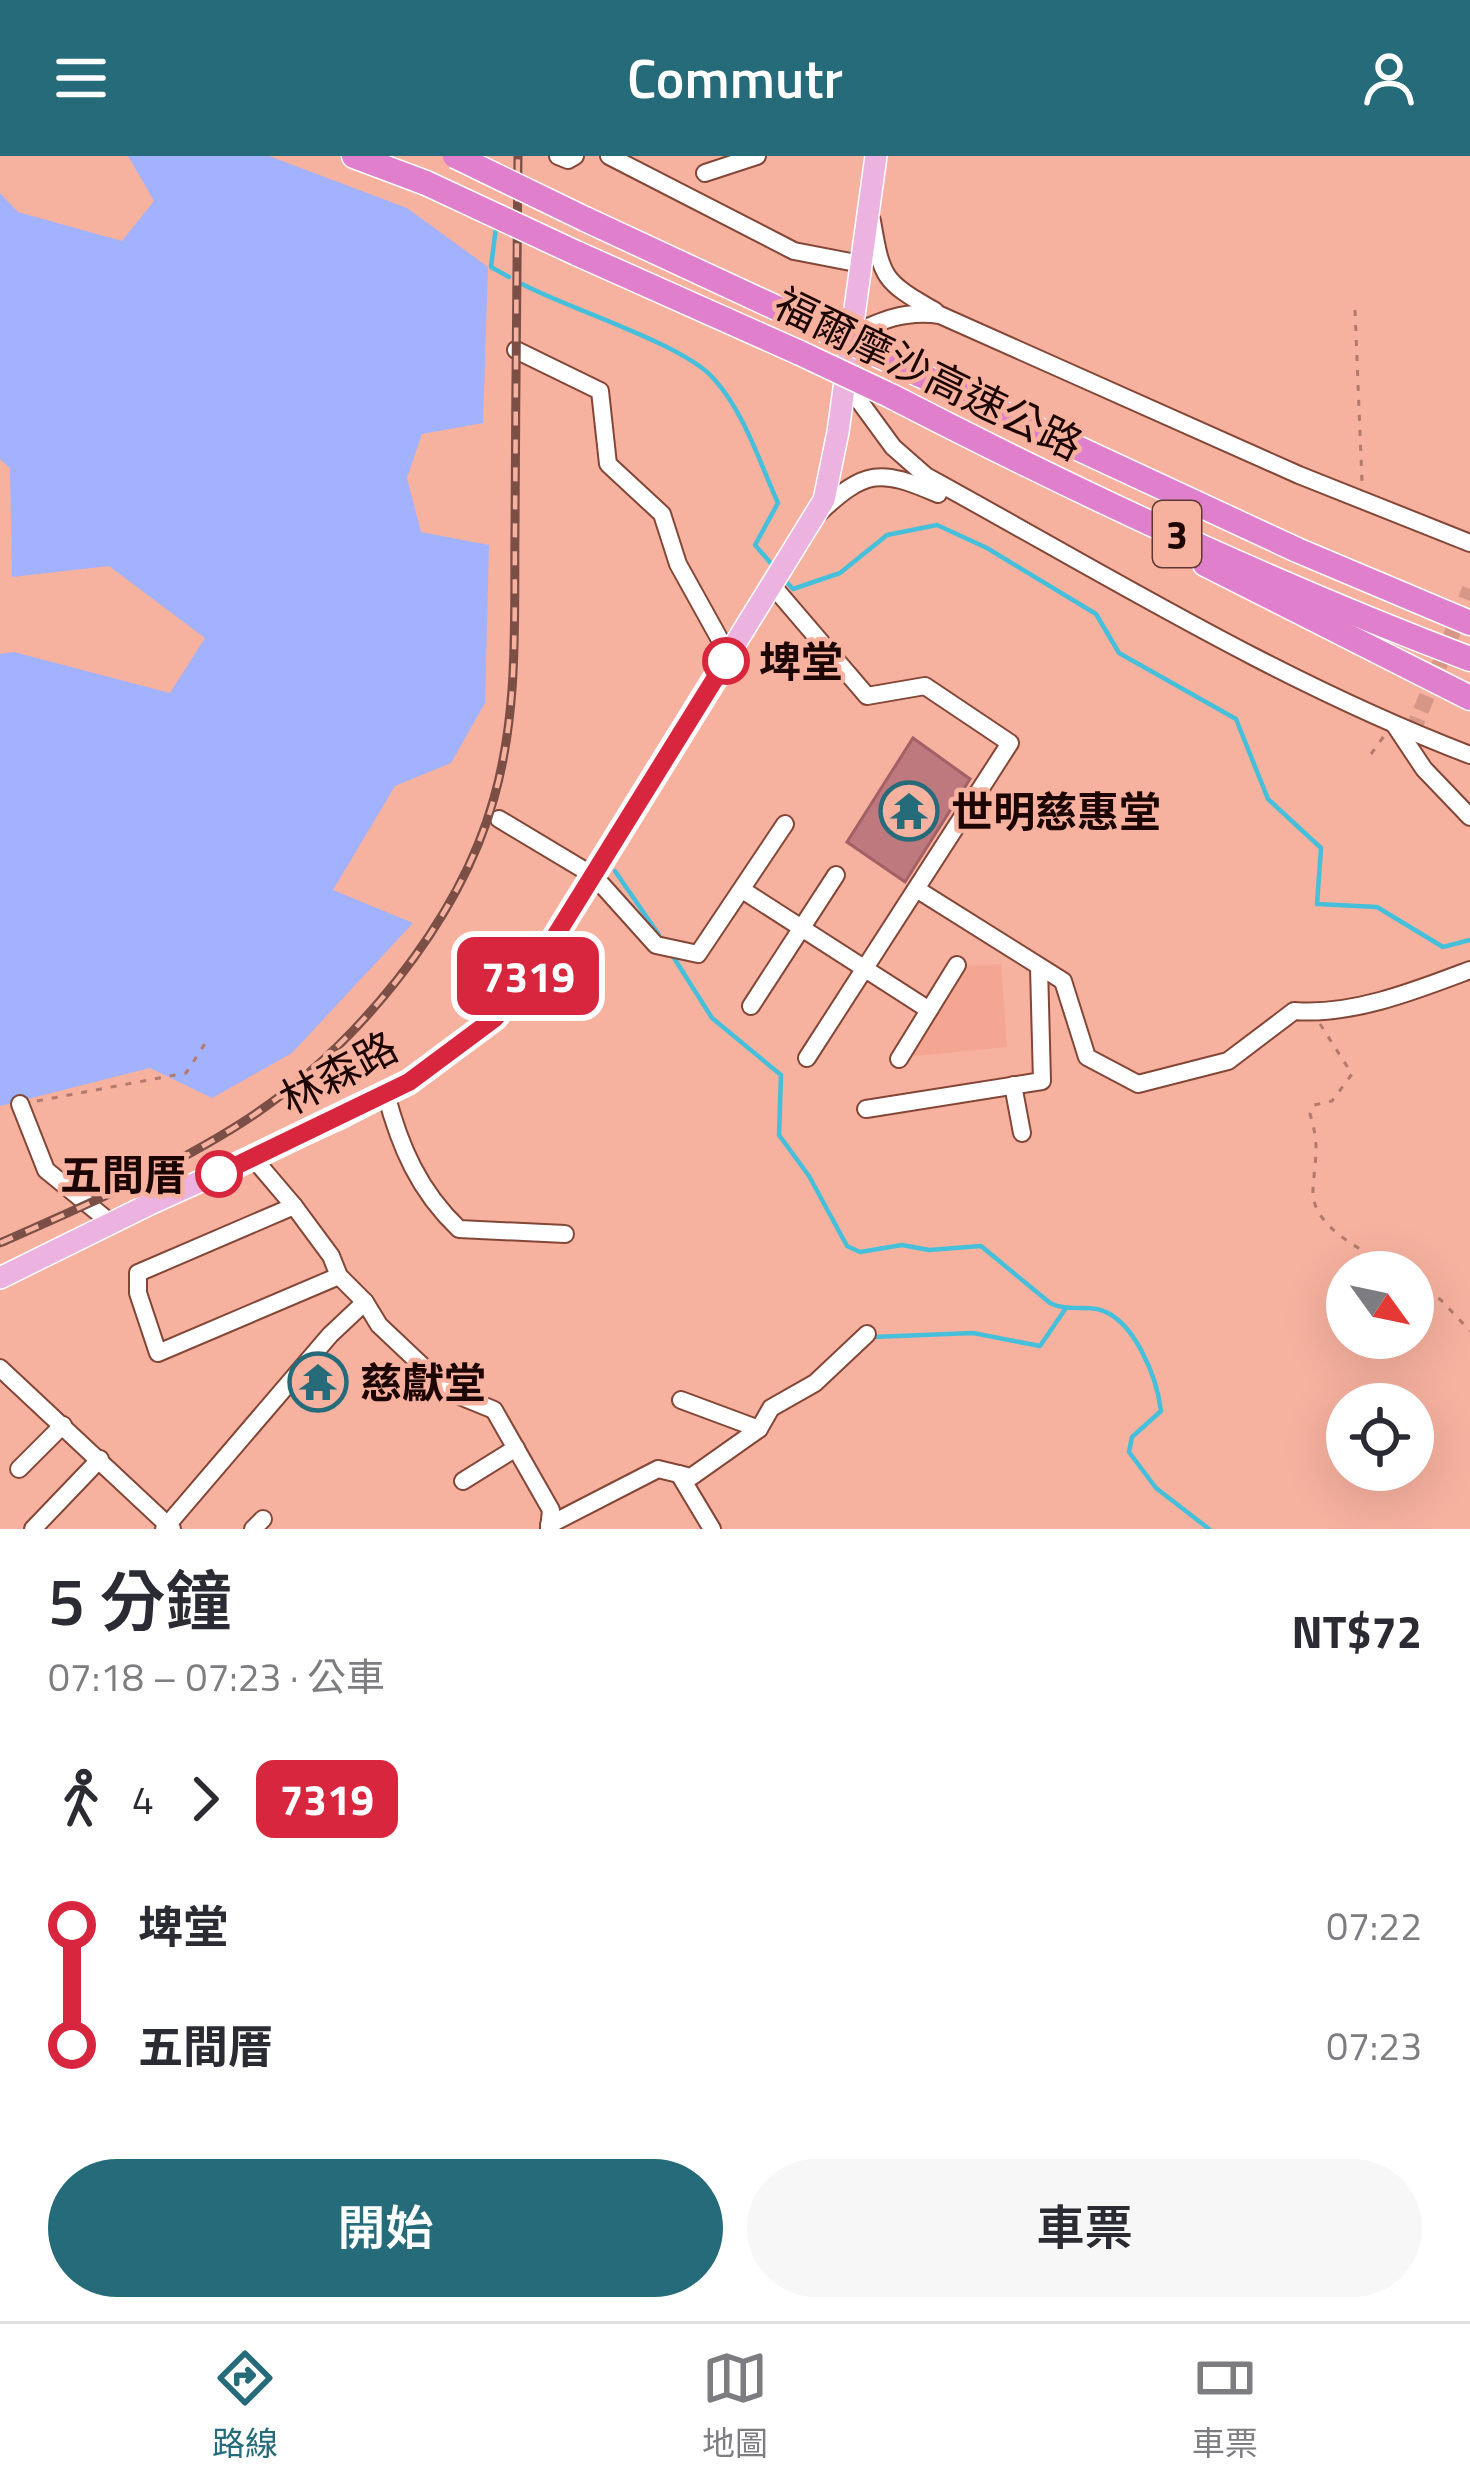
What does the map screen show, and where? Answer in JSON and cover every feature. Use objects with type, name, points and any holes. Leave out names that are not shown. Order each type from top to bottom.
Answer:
[{"type":"highway","name":"福爾摩沙高速公路","points":[[354,156],[426,183],[800,353],[1233,560],[1470,659]]},
{"type":"highway","name":"福爾摩沙高速公路","points":[[454,156],[901,366],[1470,623]]},
{"type":"highway","points":[[981,442],[1126,525],[1470,698]]},
{"type":"highway","points":[[1384,586],[1470,610]]},
{"type":"main road","name":"林森路","points":[[0,1278],[409,1082],[495,1018],[538,964],[824,500],[876,156]]},
{"type":"street","points":[[558,156],[568,160],[575,156]]},
{"type":"street","points":[[609,156],[794,251],[861,264]]},
{"type":"street","points":[[705,173],[757,156]]},
{"type":"street","points":[[870,208],[880,269],[902,292],[940,315],[1073,377],[1470,543]]},
{"type":"street","points":[[849,336],[883,319],[915,311],[940,315]]},
{"type":"street","points":[[516,350],[600,391],[608,464],[662,514],[678,564],[729,656]]},
{"type":"street","points":[[844,380],[893,447],[926,476],[1254,659],[1470,755]]},
{"type":"street","points":[[815,518],[843,491],[871,475],[901,477],[958,503],[979,507]]},
{"type":"street","points":[[777,578],[867,696],[925,686],[1010,743],[807,1058]]},
{"type":"street","points":[[1393,724],[1424,769],[1470,817]]},
{"type":"street","points":[[499,819],[594,876],[656,945],[698,954],[785,824]]},
{"type":"street","points":[[751,1006],[836,875]]},
{"type":"street","points":[[918,890],[1063,982],[1087,1057],[1138,1084],[1228,1061],[1294,1011],[1312,1012],[1405,994],[1470,970]]},
{"type":"street","points":[[744,891],[929,1010]]},
{"type":"street","points":[[898,1059],[957,965]]},
{"type":"street","points":[[866,1109],[1042,1081],[1039,967]]},
{"type":"street","points":[[1012,1085],[1022,1133]]},
{"type":"street","points":[[386,1094],[399,1143],[431,1203],[459,1229],[565,1234]]},
{"type":"street","points":[[20,1104],[46,1170],[111,1223]]},
{"type":"street","points":[[254,1159],[379,1324],[450,1392],[494,1410],[551,1510],[549,1527]]},
{"type":"street","points":[[294,1206],[138,1273],[138,1293],[158,1353],[339,1276]]},
{"type":"street","points":[[0,1368],[168,1528],[330,1335],[365,1302]]},
{"type":"street","points":[[549,1527],[658,1469],[691,1477],[759,1429],[772,1408],[815,1383],[867,1334]]},
{"type":"street","points":[[681,1400],[759,1429]]},
{"type":"street","points":[[19,1469],[63,1425]]},
{"type":"street","points":[[463,1481],[516,1448]]},
{"type":"street","points":[[33,1529],[100,1459]]},
{"type":"street","points":[[679,1474],[712,1529]]},
{"type":"path","points":[[1355,310],[1363,500]]},
{"type":"path","points":[[1371,754],[1393,724]]},
{"type":"path","points":[[1312,1012],[1352,1074],[1332,1100],[1314,1105],[1310,1114],[1318,1142],[1312,1196],[1326,1224],[1366,1251]]},
{"type":"path","points":[[20,1104],[186,1073],[208,1039]]},
{"type":"path","points":[[1434,1296],[1470,1331]]},
{"type":"shaded area","points":[[128,156],[269,156],[407,208],[488,267],[483,423],[422,434],[407,478],[421,532],[489,545],[485,703],[451,763],[395,786],[333,890],[413,923],[292,1053],[212,1098],[150,1068],[0,1106],[0,654],[14,652],[170,693],[205,638],[109,566],[12,577],[10,468],[0,459],[0,193],[18,212],[122,241],[154,201]]},
{"type":"shaded area","points":[[1001,964],[1007,1047],[905,1057],[963,966]]},
{"type":"building","name":"世明慈惠堂","points":[[913,738],[970,779],[905,882],[847,842]]},
{"type":"waterway","points":[[496,227],[491,267],[509,277]]},
{"type":"waterway","points":[[522,284],[652,340],[714,379],[743,422],[778,503],[755,545],[775,568]]},
{"type":"waterway","points":[[782,577],[793,589],[840,573],[887,535],[937,525],[987,548],[1096,614],[1119,653],[1236,719],[1268,799],[1321,848],[1317,904],[1377,907],[1443,947],[1470,940]]},
{"type":"waterway","points":[[615,871],[659,935]]},
{"type":"waterway","points":[[674,958],[712,1018],[781,1075],[779,1135],[809,1176],[847,1246],[860,1252],[902,1245],[929,1250],[981,1246],[1050,1303],[1097,1309],[1122,1324],[1149,1366],[1161,1411],[1132,1437],[1129,1452],[1156,1488],[1209,1529]]},
{"type":"waterway","points":[[873,1337],[973,1333],[1040,1346],[1066,1308]]},
{"type":"tunnel","points":[[1412,733],[1470,589]]},
{"type":"railway","points":[[0,1243],[185,1156],[284,1093],[323,1060],[396,981],[428,937],[478,845],[502,765],[514,664],[518,156]]},
{"type":"bus line","name":"7319","points":[[219,1174],[409,1082],[495,1018],[538,964],[726,661]]},
{"type":"place","name":"埤堂","points":[[726,661]]},
{"type":"place","name":"世明慈惠堂","points":[[909,811]]},
{"type":"place","name":"五間厝","points":[[219,1174]]},
{"type":"place","name":"慈獻堂","points":[[318,1382]]}]
